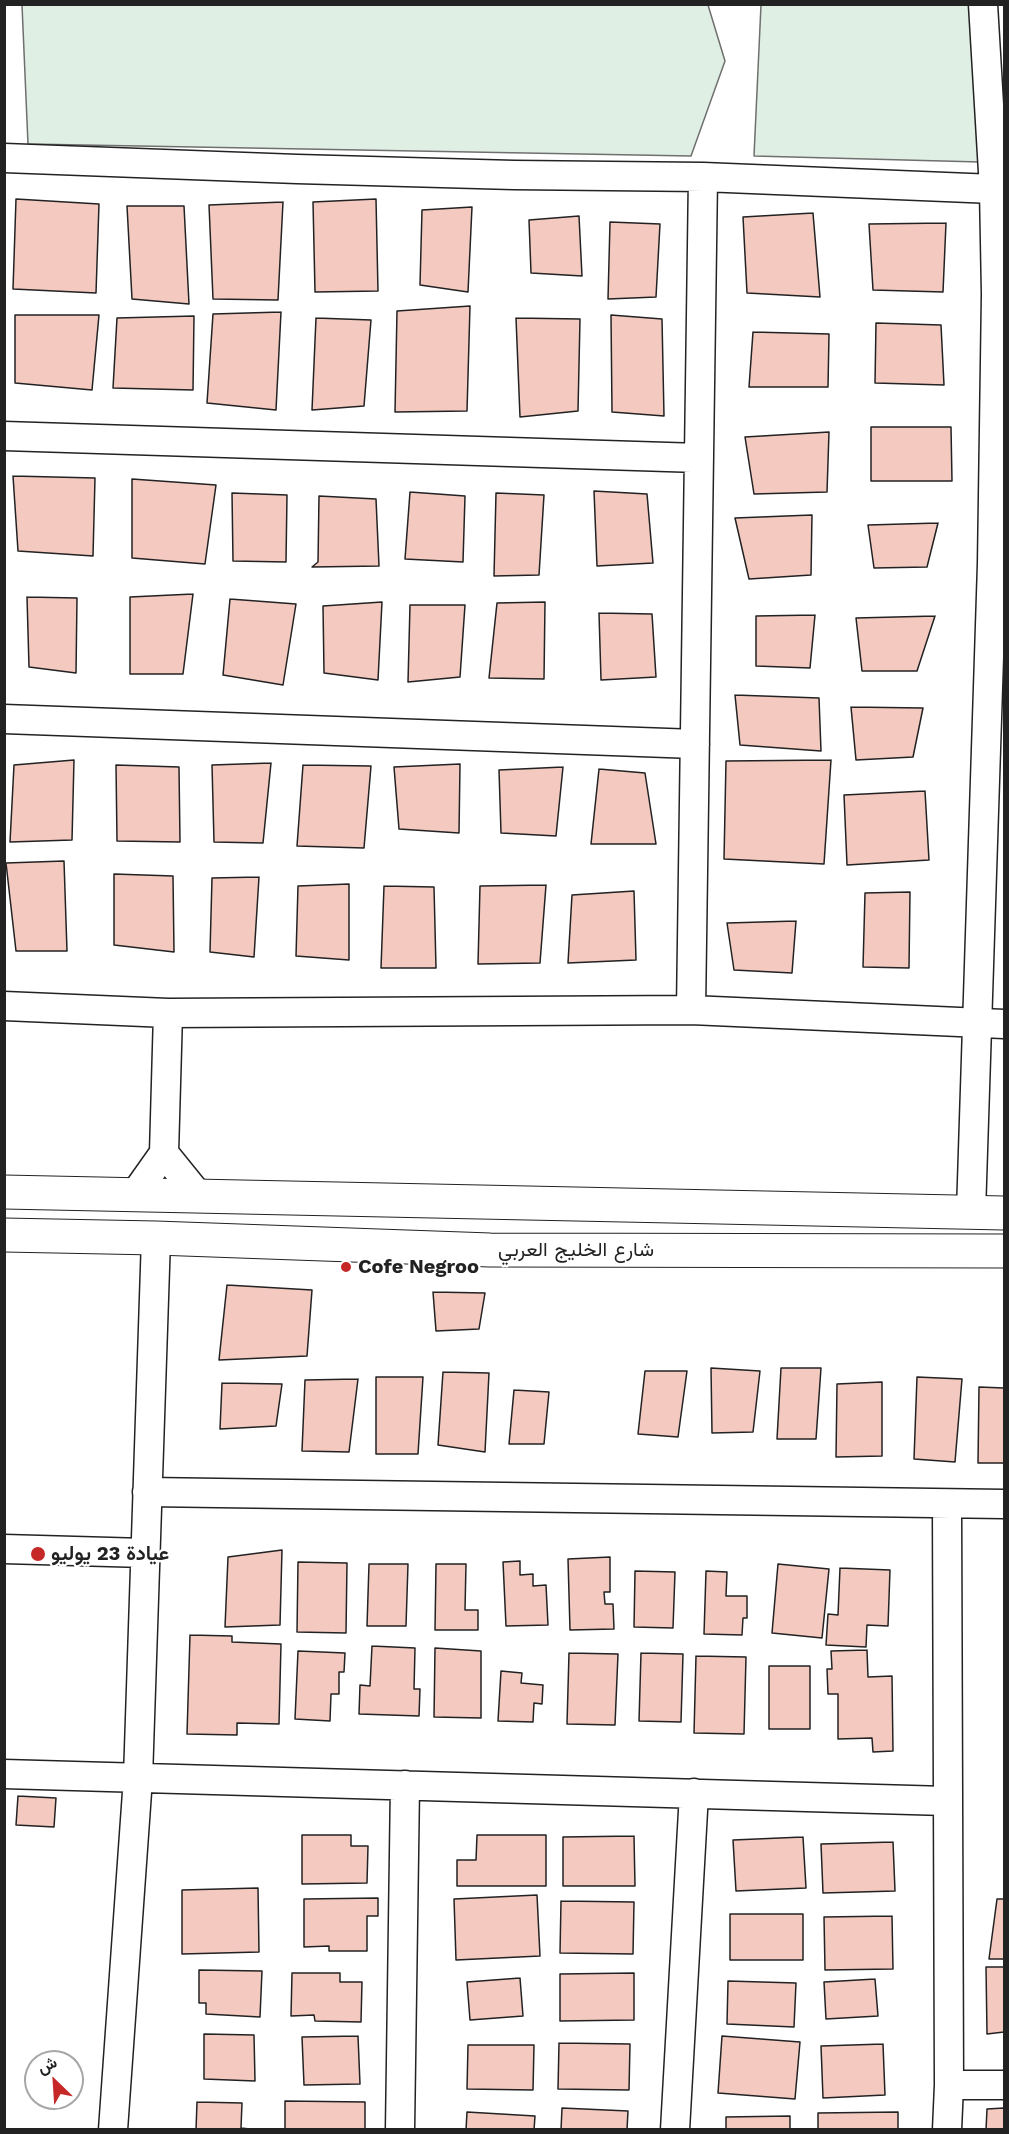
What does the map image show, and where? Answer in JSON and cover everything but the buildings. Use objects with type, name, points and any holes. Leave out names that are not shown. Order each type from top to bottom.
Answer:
[{"type":"main road","points":[[4,1192],[1005,1213]]},
{"type":"main road","points":[[490,1250],[495,1203]]},
{"type":"main road","name":"شارع الخليج العربي","points":[[4,1235],[490,1250],[1005,1251]]},
{"type":"street","points":[[971,1212],[991,1024],[998,565],[1000,294],[983,4]]},
{"type":"street","points":[[4,158],[297,170],[703,177],[994,189]]},
{"type":"street","points":[[691,1010],[703,177]]},
{"type":"street","points":[[4,436],[699,458]]},
{"type":"street","points":[[4,719],[694,744]]},
{"type":"street","points":[[4,1006],[168,1013],[691,1010],[991,1024]]},
{"type":"street","points":[[135,1194],[164,1153],[168,1013]]},
{"type":"street","points":[[164,1153],[198,1195]]},
{"type":"street","points":[[113,2130],[138,1778],[156,1238]]},
{"type":"street","points":[[147,1492],[1005,1504]]},
{"type":"street","points":[[946,1504],[949,2085],[947,2130]]},
{"type":"street","points":[[4,1549],[145,1553]]},
{"type":"street","points":[[4,1774],[946,1801]]},
{"type":"street","points":[[400,2130],[405,1785]]},
{"type":"street","points":[[675,2130],[694,1793]]},
{"type":"street","points":[[949,2085],[1005,2085]]},
{"type":"green space","points":[[22,5],[708,5],[725,61],[691,156],[28,144]]},
{"type":"green space","points":[[761,5],[974,5],[980,162],[754,156]]},
{"type":"place","name":"Cofe Negroo","points":[[346,1267]]},
{"type":"place","name":"عيادة 23 يوليو","points":[[38,1554]]}]
